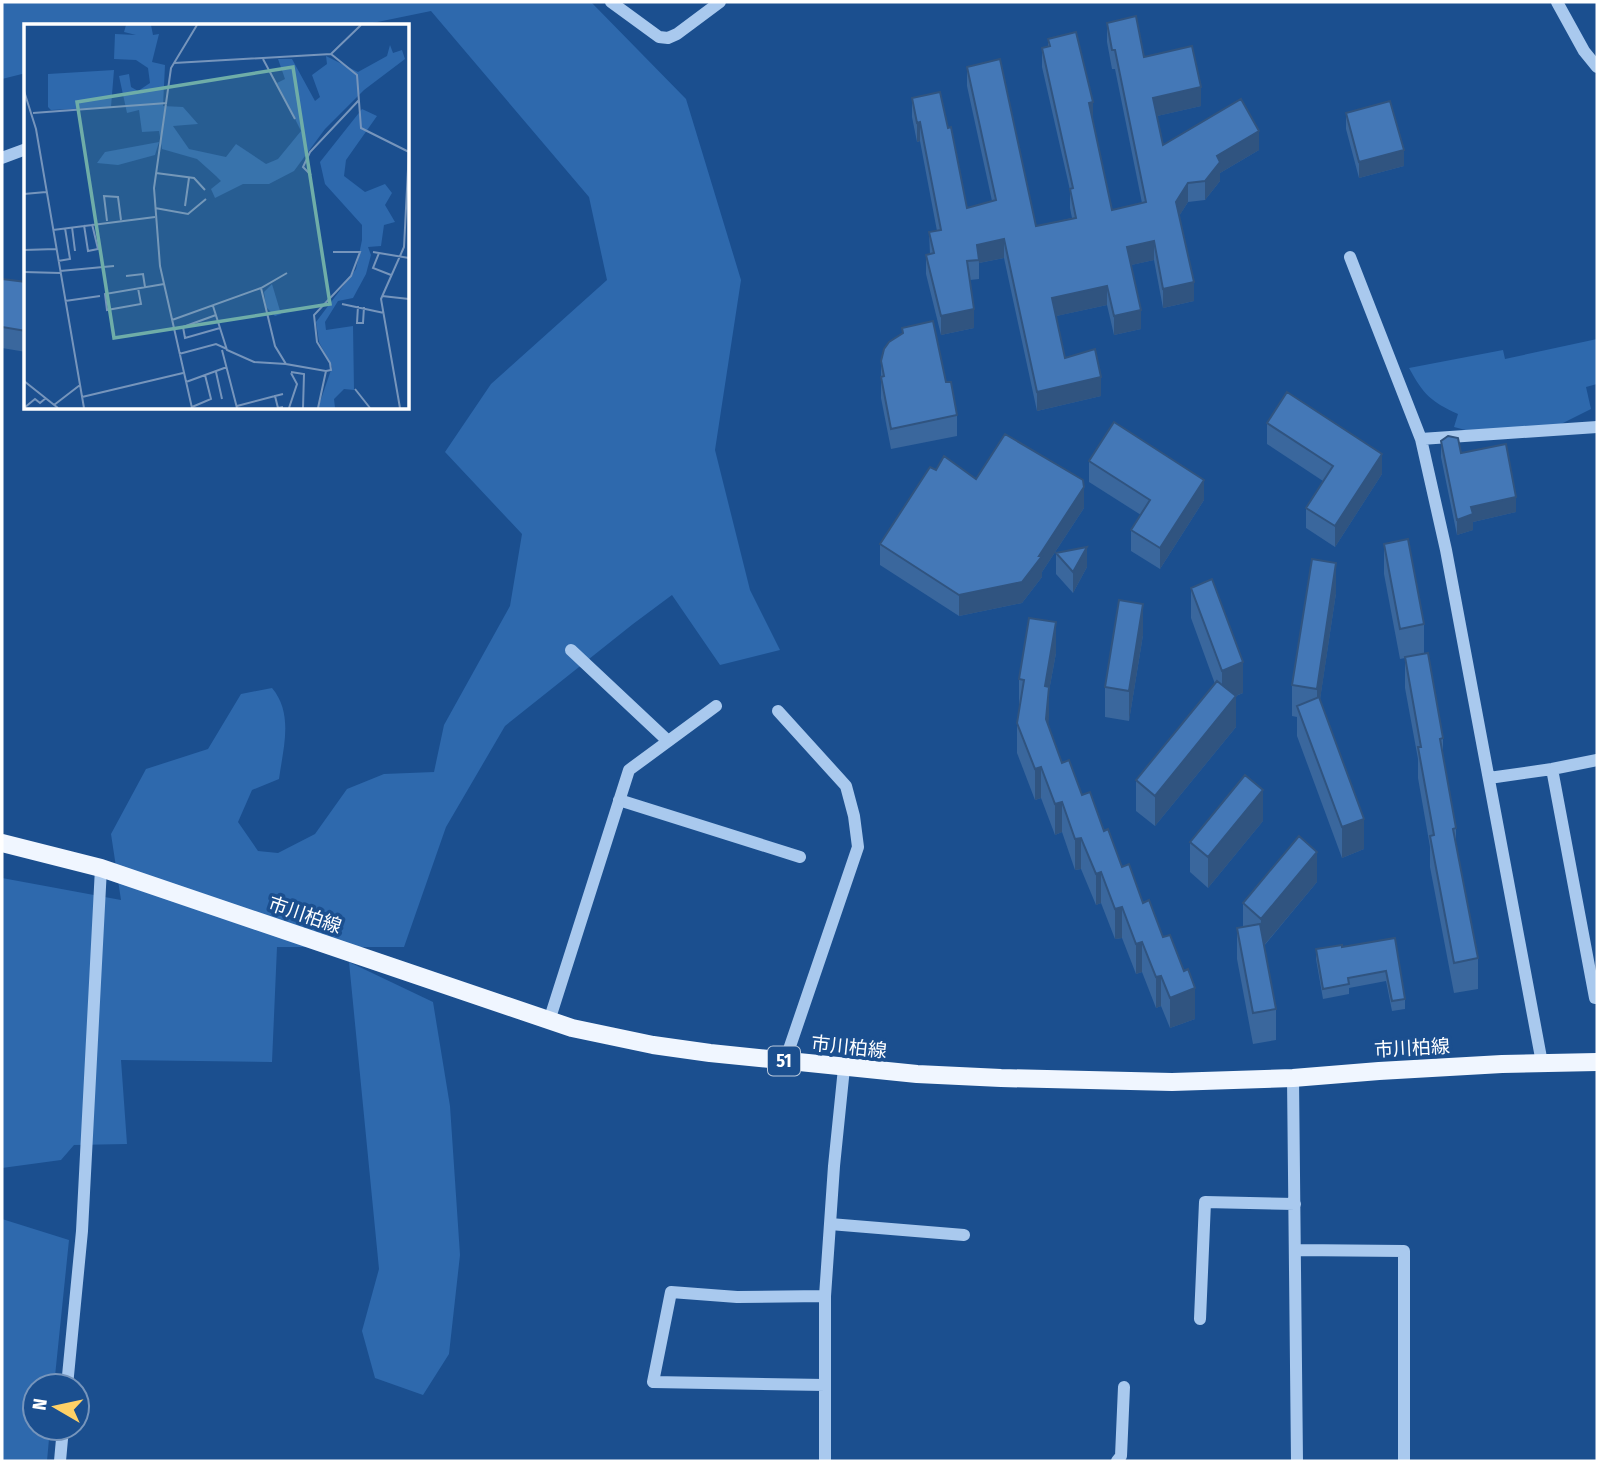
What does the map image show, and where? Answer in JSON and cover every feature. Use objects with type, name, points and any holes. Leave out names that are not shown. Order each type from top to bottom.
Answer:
[{"type":"main road","name":"市川柏線","points":[[2,844],[101,868],[549,1021],[608,1037],[653,1045],[917,1074],[1172,1082],[1597,1062]]},
{"type":"street","points":[[611,2],[659,37],[668,38],[720,2]]},
{"type":"street","points":[[1557,2],[1584,51],[1597,67]]},
{"type":"street","points":[[2,158],[24,150]]},
{"type":"street","points":[[1350,257],[1422,439],[1446,550],[1542,1063]]},
{"type":"street","points":[[1422,439],[1597,428]]},
{"type":"street","points":[[571,650],[668,741]]},
{"type":"street","points":[[549,1021],[629,770],[716,706]]},
{"type":"street","points":[[779,711],[846,786],[858,847],[785,1061]]},
{"type":"street","points":[[1489,778],[1597,760]]},
{"type":"street","points":[[1552,769],[1594,999],[1597,998]]},
{"type":"street","points":[[619,800],[800,857]]},
{"type":"street","points":[[68,1372],[82,1231],[101,868]]},
{"type":"street","points":[[825,1461],[825,1296],[844,1068]]},
{"type":"street","points":[[1293,1078],[1297,1461]]},
{"type":"street","points":[[1200,1319],[1205,1202],[1295,1204]]},
{"type":"street","points":[[830,1224],[964,1235]]},
{"type":"street","points":[[1295,1251],[1404,1251],[1404,1461]]},
{"type":"street","points":[[825,1296],[737,1297],[671,1292],[653,1382],[825,1385]]},
{"type":"street","points":[[1117,1461],[1121,1456],[1124,1387]]},
{"type":"street","points":[[60,1461],[62,1442]]},
{"type":"shaded area","points":[[2,2],[591,2],[686,99],[741,280],[715,450],[750,590],[780,650],[720,665],[672,595],[505,726],[446,827],[404,947],[277,947],[272,1062],[121,1060],[127,1144],[74,1145],[61,1160],[2,1168],[2,878],[121,900],[111,834],[146,769],[208,749],[241,694],[272,688],[279,698],[285,720],[279,779],[252,790],[238,822],[258,851],[278,853],[315,834],[347,789],[384,774],[434,772],[444,725],[510,606],[522,534],[445,452],[491,384],[607,280],[589,197],[431,11],[368,24],[24,24],[24,74],[2,79]]},
{"type":"shaded area","points":[[1597,339],[1597,384],[1586,387],[1591,409],[1549,430],[1477,433],[1454,427],[1458,414],[1429,396],[1409,368],[1503,350],[1505,359]]},
{"type":"shaded area","points":[[349,962],[433,1002],[450,1106],[460,1255],[449,1354],[423,1395],[375,1378],[362,1331],[379,1269]]},
{"type":"shaded area","points":[[2,1219],[69,1240],[55,1372],[21,1372],[21,1442],[49,1442],[47,1461],[2,1461]]},
{"type":"building","points":[[1136,16],[1144,57],[1192,46],[1201,87],[1153,98],[1163,145],[1241,99],[1259,131],[1217,156],[1220,162],[1205,181],[1188,183],[1176,202],[1194,282],[1163,289],[1154,241],[1127,247],[1141,310],[1114,316],[1107,286],[1052,298],[1065,358],[1095,349],[1101,377],[1037,392],[1004,239],[977,245],[979,260],[967,261],[974,309],[941,316],[926,255],[934,253],[929,232],[941,230],[920,122],[917,123],[912,98],[940,92],[948,128],[951,127],[967,208],[996,200],[967,67],[1000,59],[1036,226],[1076,218],[1070,189],[1073,188],[1042,48],[1050,46],[1048,39],[1076,32],[1093,102],[1089,103],[1112,210],[1146,202],[1107,23]]},
{"type":"building","points":[[1390,101],[1404,150],[1359,162],[1346,113]]},
{"type":"building","points":[[2,279],[24,282],[24,331],[2,327]]},
{"type":"building","points":[[933,321],[946,382],[951,382],[957,415],[891,429],[881,377],[884,376],[881,361],[884,349],[889,342],[903,333],[902,328]]},
{"type":"building","points":[[1287,392],[1382,454],[1335,526],[1306,508],[1333,466],[1267,423]]},
{"type":"building","points":[[1114,422],[1204,480],[1160,548],[1131,530],[1150,500],[1089,461]]},
{"type":"building","points":[[1005,434],[1083,480],[1084,487],[1039,556],[1042,556],[1022,582],[959,595],[880,544],[930,467],[936,470],[944,456],[976,479]]},
{"type":"building","points":[[1448,436],[1458,438],[1461,453],[1506,444],[1516,497],[1471,507],[1473,514],[1457,520],[1441,441]]},
{"type":"building","points":[[1408,539],[1424,624],[1400,629],[1384,544]]},
{"type":"building","points":[[1087,547],[1073,572],[1056,553]]},
{"type":"building","points":[[1312,559],[1336,563],[1317,689],[1292,685]]},
{"type":"building","points":[[1212,579],[1243,662],[1222,671],[1191,588]]},
{"type":"building","points":[[1119,600],[1143,604],[1129,691],[1105,687]]},
{"type":"building","points":[[1029,618],[1056,622],[1045,686],[1049,687],[1046,719],[1062,763],[1069,760],[1082,795],[1090,792],[1104,831],[1108,829],[1122,867],[1129,864],[1143,903],[1149,900],[1163,937],[1170,935],[1184,971],[1188,969],[1195,988],[1170,998],[1161,976],[1156,977],[1142,942],[1136,944],[1122,907],[1115,909],[1101,872],[1096,874],[1081,838],[1075,839],[1062,802],[1055,804],[1041,767],[1035,769],[1017,723],[1024,680],[1019,679]]},
{"type":"building","points":[[1428,653],[1456,828],[1453,829],[1478,958],[1454,963],[1430,836],[1434,835],[1405,657]]},
{"type":"building","points":[[1217,681],[1236,696],[1155,796],[1136,780]]},
{"type":"building","points":[[1319,697],[1364,819],[1342,827],[1297,706]]},
{"type":"building","points":[[1245,775],[1263,790],[1208,857],[1190,842]]},
{"type":"building","points":[[1299,836],[1317,852],[1261,919],[1243,903]]},
{"type":"building","points":[[1260,924],[1276,1009],[1253,1013],[1237,928]]},
{"type":"building","points":[[1395,938],[1405,999],[1392,1001],[1386,971],[1348,978],[1349,984],[1323,989],[1316,949]]}]
